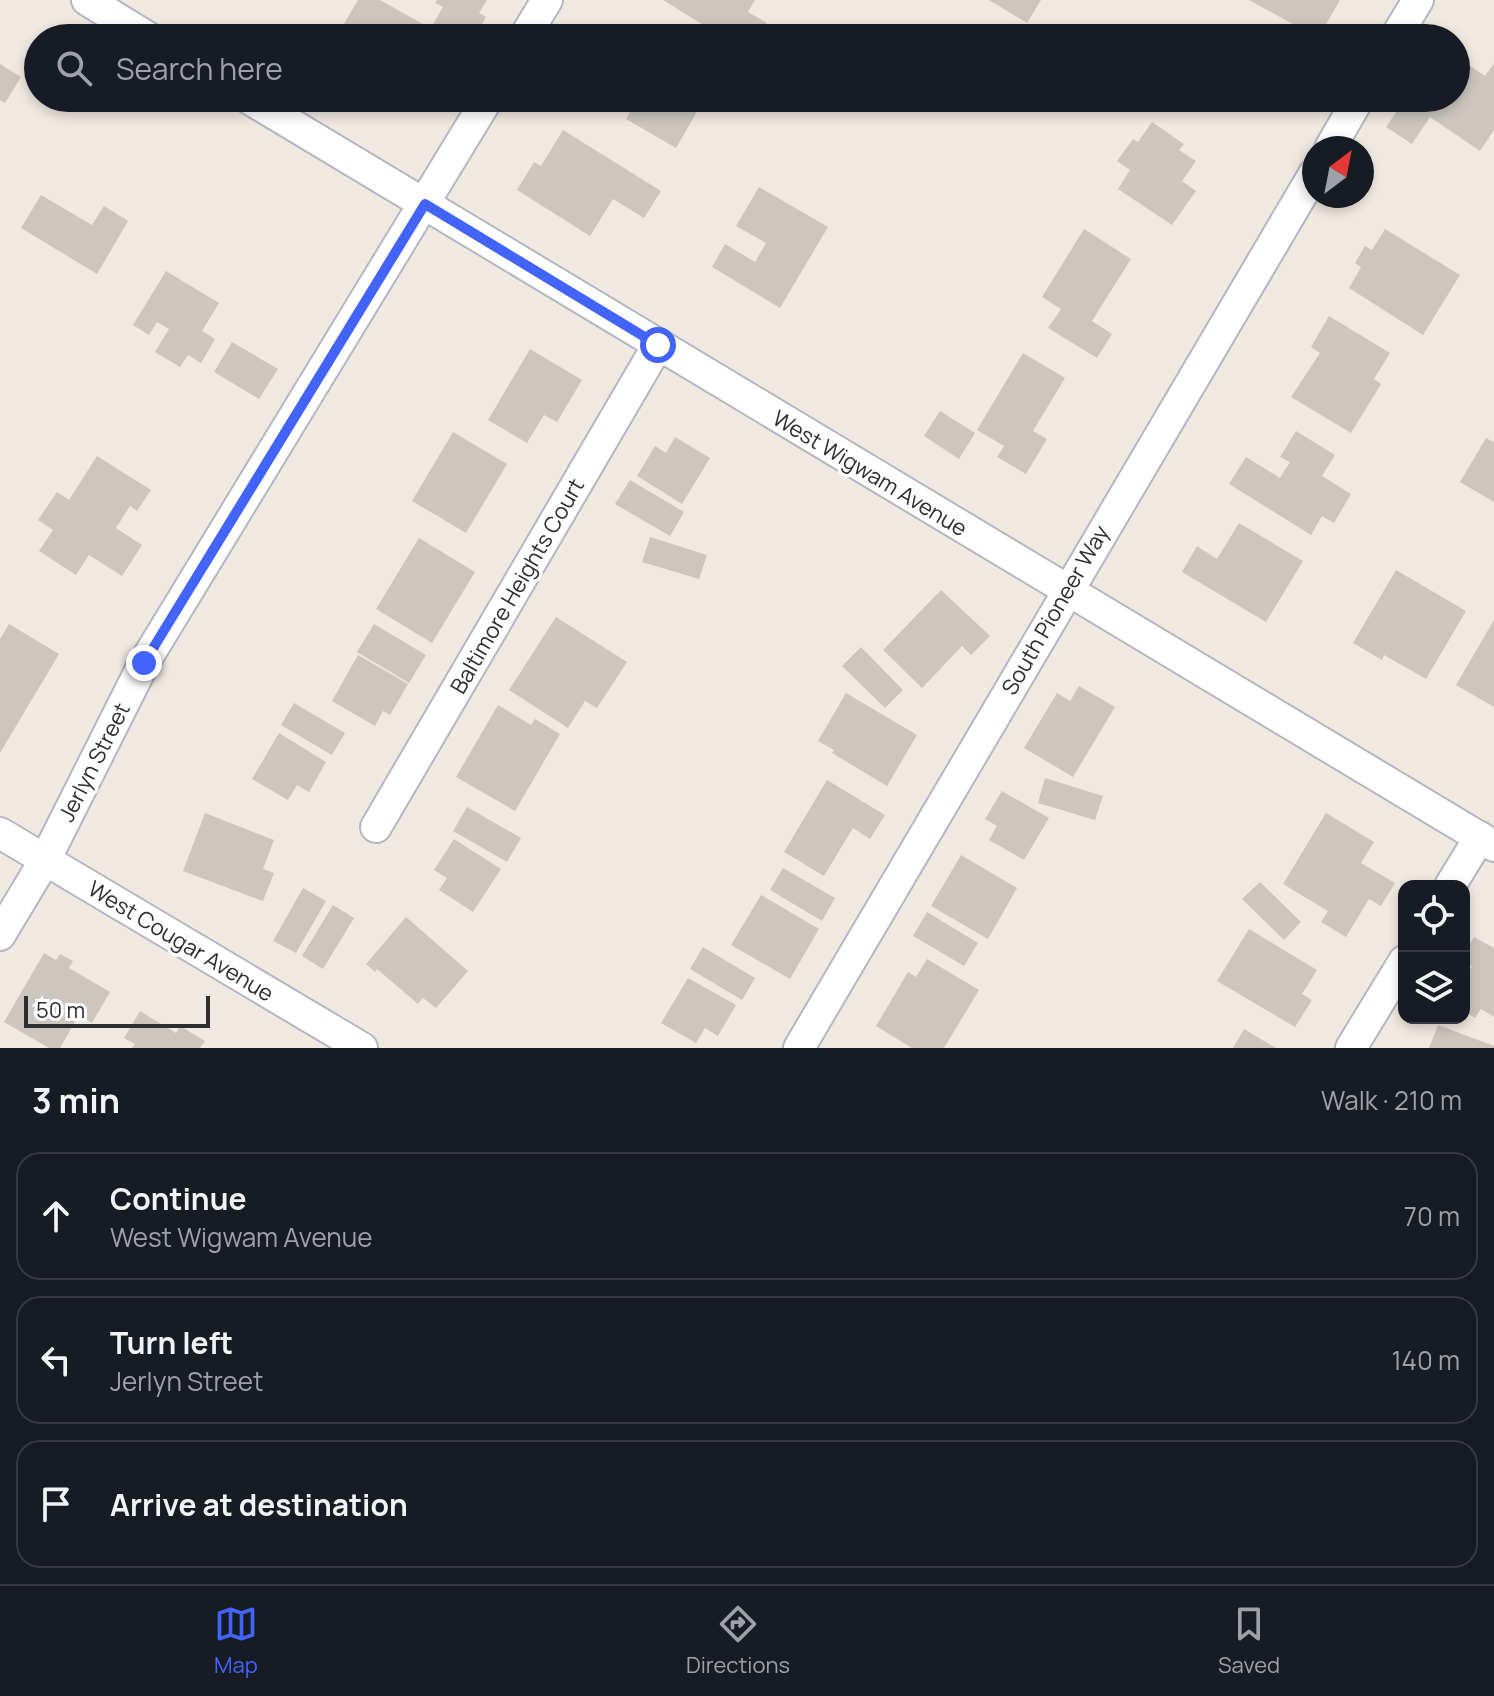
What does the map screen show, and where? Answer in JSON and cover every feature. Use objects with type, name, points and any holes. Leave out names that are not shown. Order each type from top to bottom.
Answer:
[{"type":"street","points":[[87,0],[126,24]]},
{"type":"street","points":[[532,24],[547,0]]},
{"type":"street","points":[[1403,24],[1418,0]]},
{"type":"street","name":"West Wigwam Avenue","points":[[271,112],[1487,841]]},
{"type":"street","name":"Jerlyn Street","points":[[0,935],[45,860],[144,663],[480,112]]},
{"type":"street","points":[[1337,136],[1351,112]]},
{"type":"street","name":"South Pioneer Way","points":[[799,1048],[1302,194]]},
{"type":"street","name":"Baltimore Heights Court","points":[[376,827],[658,345]]},
{"type":"street","name":"West Cougar Avenue","points":[[0,833],[362,1048]]},
{"type":"street","points":[[1455,880],[1487,841]]},
{"type":"street","points":[[1351,1048],[1398,971]]},
{"type":"building","points":[[358,0],[380,0],[423,24],[344,24]]},
{"type":"building","points":[[437,0],[487,0],[479,13],[486,17],[482,24],[433,24],[443,7],[435,3]]},
{"type":"building","points":[[663,0],[755,0],[748,12],[767,23],[766,24],[702,24]]},
{"type":"building","points":[[989,0],[1041,0],[1027,23]]},
{"type":"building","points":[[1249,0],[1340,0],[1326,24],[1293,24]]},
{"type":"building","points":[[1494,63],[1494,130],[1480,151],[1430,117],[1412,144],[1386,127],[1396,112],[1470,112],[1470,66],[1485,76]]},
{"type":"building","points":[[0,64],[21,77],[5,103],[0,100]]},
{"type":"building","points":[[630,112],[697,112],[676,148],[626,119]]},
{"type":"building","points":[[1152,122],[1184,144],[1179,150],[1196,161],[1182,181],[1196,191],[1172,225],[1118,189],[1130,170],[1117,161],[1133,139],[1138,142]]},
{"type":"building","points":[[563,130],[661,191],[644,218],[613,199],[590,236],[517,190],[534,162],[541,166]]},
{"type":"building","points":[[759,187],[828,227],[780,308],[712,267],[725,244],[755,262],[766,243],[736,226]]},
{"type":"building","points":[[41,195],[92,225],[104,206],[128,221],[97,274],[21,228]]},
{"type":"building","points":[[1084,229],[1131,259],[1092,321],[1112,334],[1097,358],[1048,328],[1061,309],[1042,297]]},
{"type":"building","points":[[1385,229],[1460,275],[1423,335],[1349,288],[1361,267],[1355,263],[1365,246],[1372,250]]},
{"type":"building","points":[[166,271],[219,303],[202,331],[215,339],[201,363],[188,355],[180,367],[155,352],[169,329],[157,322],[149,335],[133,325]]},
{"type":"building","points":[[1329,316],[1390,353],[1374,379],[1381,384],[1351,433],[1291,397],[1320,353],[1311,347]]},
{"type":"building","points":[[232,342],[278,369],[259,399],[214,372]]},
{"type":"building","points":[[530,349],[582,380],[557,422],[544,415],[527,443],[488,420]]},
{"type":"building","points":[[1023,353],[1065,378],[1033,431],[1047,439],[1026,474],[997,457],[1004,446],[977,430]]},
{"type":"building","points":[[940,411],[975,433],[959,459],[924,436]]},
{"type":"building","points":[[1296,431],[1335,455],[1322,476],[1351,494],[1334,523],[1322,516],[1311,535],[1229,484],[1246,457],[1280,478],[1290,462],[1280,457]]},
{"type":"building","points":[[453,432],[507,464],[466,533],[412,501]]},
{"type":"building","points":[[675,437],[710,458],[682,504],[637,476],[655,446],[666,453]]},
{"type":"building","points":[[1486,438],[1494,442],[1494,502],[1460,482]]},
{"type":"building","points":[[97,456],[151,490],[137,511],[130,506],[116,528],[142,545],[122,576],[89,555],[76,575],[39,551],[53,530],[38,520],[57,492],[69,500]]},
{"type":"building","points":[[630,480],[684,512],[670,536],[615,504]]},
{"type":"building","points":[[1239,523],[1303,561],[1266,622],[1182,572],[1197,546],[1217,559]]},
{"type":"building","points":[[650,537],[707,555],[699,579],[642,562]]},
{"type":"building","points":[[419,538],[475,572],[432,643],[376,609]]},
{"type":"building","points":[[1396,570],[1466,611],[1426,679],[1384,655],[1382,660],[1353,643]]},
{"type":"building","points":[[941,590],[990,636],[971,655],[962,646],[922,688],[883,650]]},
{"type":"building","points":[[556,617],[627,662],[597,708],[585,701],[568,728],[509,690]]},
{"type":"building","points":[[1494,620],[1494,707],[1456,685]]},
{"type":"building","points":[[9,624],[59,654],[0,753],[0,639]]},
{"type":"building","points":[[374,624],[426,655],[409,683],[357,652]]},
{"type":"building","points":[[861,647],[903,690],[885,708],[842,666]]},
{"type":"building","points":[[358,655],[408,684],[390,715],[383,711],[375,726],[332,701]]},
{"type":"building","points":[[1079,686],[1115,707],[1073,777],[1024,748],[1057,693],[1070,701]]},
{"type":"building","points":[[846,693],[917,735],[887,786],[832,753],[834,750],[818,741]]},
{"type":"building","points":[[294,703],[345,733],[332,755],[281,725]]},
{"type":"building","points":[[498,705],[531,725],[535,719],[560,734],[515,811],[456,777]]},
{"type":"building","points":[[279,733],[326,762],[309,792],[297,785],[288,800],[252,779]]},
{"type":"building","points":[[1045,778],[1103,796],[1095,820],[1038,803]]},
{"type":"building","points":[[827,780],[885,815],[870,839],[853,828],[824,876],[784,852]]},
{"type":"building","points":[[1002,791],[1049,818],[1024,860],[989,840],[997,826],[985,819]]},
{"type":"building","points":[[467,807],[521,838],[507,862],[453,831]]},
{"type":"building","points":[[205,813],[274,840],[263,869],[274,873],[263,901],[183,871]]},
{"type":"building","points":[[1326,813],[1374,842],[1361,863],[1395,883],[1381,906],[1369,899],[1346,937],[1321,922],[1328,911],[1283,884]]},
{"type":"building","points":[[454,839],[501,869],[473,912],[439,890],[447,878],[434,870]]},
{"type":"building","points":[[961,855],[1017,888],[988,939],[931,906]]},
{"type":"building","points":[[783,868],[835,898],[822,921],[770,890]]},
{"type":"building","points":[[1260,882],[1301,922],[1284,940],[1242,899]]},
{"type":"building","points":[[303,888],[326,901],[296,953],[273,941]]},
{"type":"building","points":[[761,895],[819,929],[790,979],[731,945]]},
{"type":"building","points":[[333,905],[354,918],[323,969],[302,956]]},
{"type":"building","points":[[927,912],[978,943],[964,966],[913,936]]},
{"type":"building","points":[[406,917],[468,971],[436,1008],[423,998],[418,1004],[377,969],[375,972],[366,964]]},
{"type":"building","points":[[1249,929],[1317,970],[1302,994],[1312,1000],[1295,1027],[1217,981]]},
{"type":"building","points":[[1474,937],[1494,948],[1494,1017],[1481,1009],[1475,1018],[1470,1015],[1470,944]]},
{"type":"building","points":[[703,947],[755,978],[742,1000],[690,969]]},
{"type":"building","points":[[44,953],[56,960],[60,954],[73,961],[69,968],[110,992],[92,1023],[79,1015],[60,1048],[49,1048],[4,1022]]},
{"type":"building","points":[[927,959],[979,990],[944,1048],[912,1048],[876,1026],[908,972],[916,977]]},
{"type":"building","points":[[688,978],[736,1005],[718,1036],[705,1028],[696,1043],[661,1023]]},
{"type":"building","points":[[140,1011],[176,1033],[180,1026],[205,1041],[200,1048],[132,1048],[135,1044],[124,1038]]},
{"type":"building","points":[[1438,1025],[1494,1046],[1494,1048],[1429,1048]]},
{"type":"building","points":[[1244,1029],[1276,1048],[1233,1048]]},
{"type":"route","points":[[144,663],[425,204],[658,345]]}]
